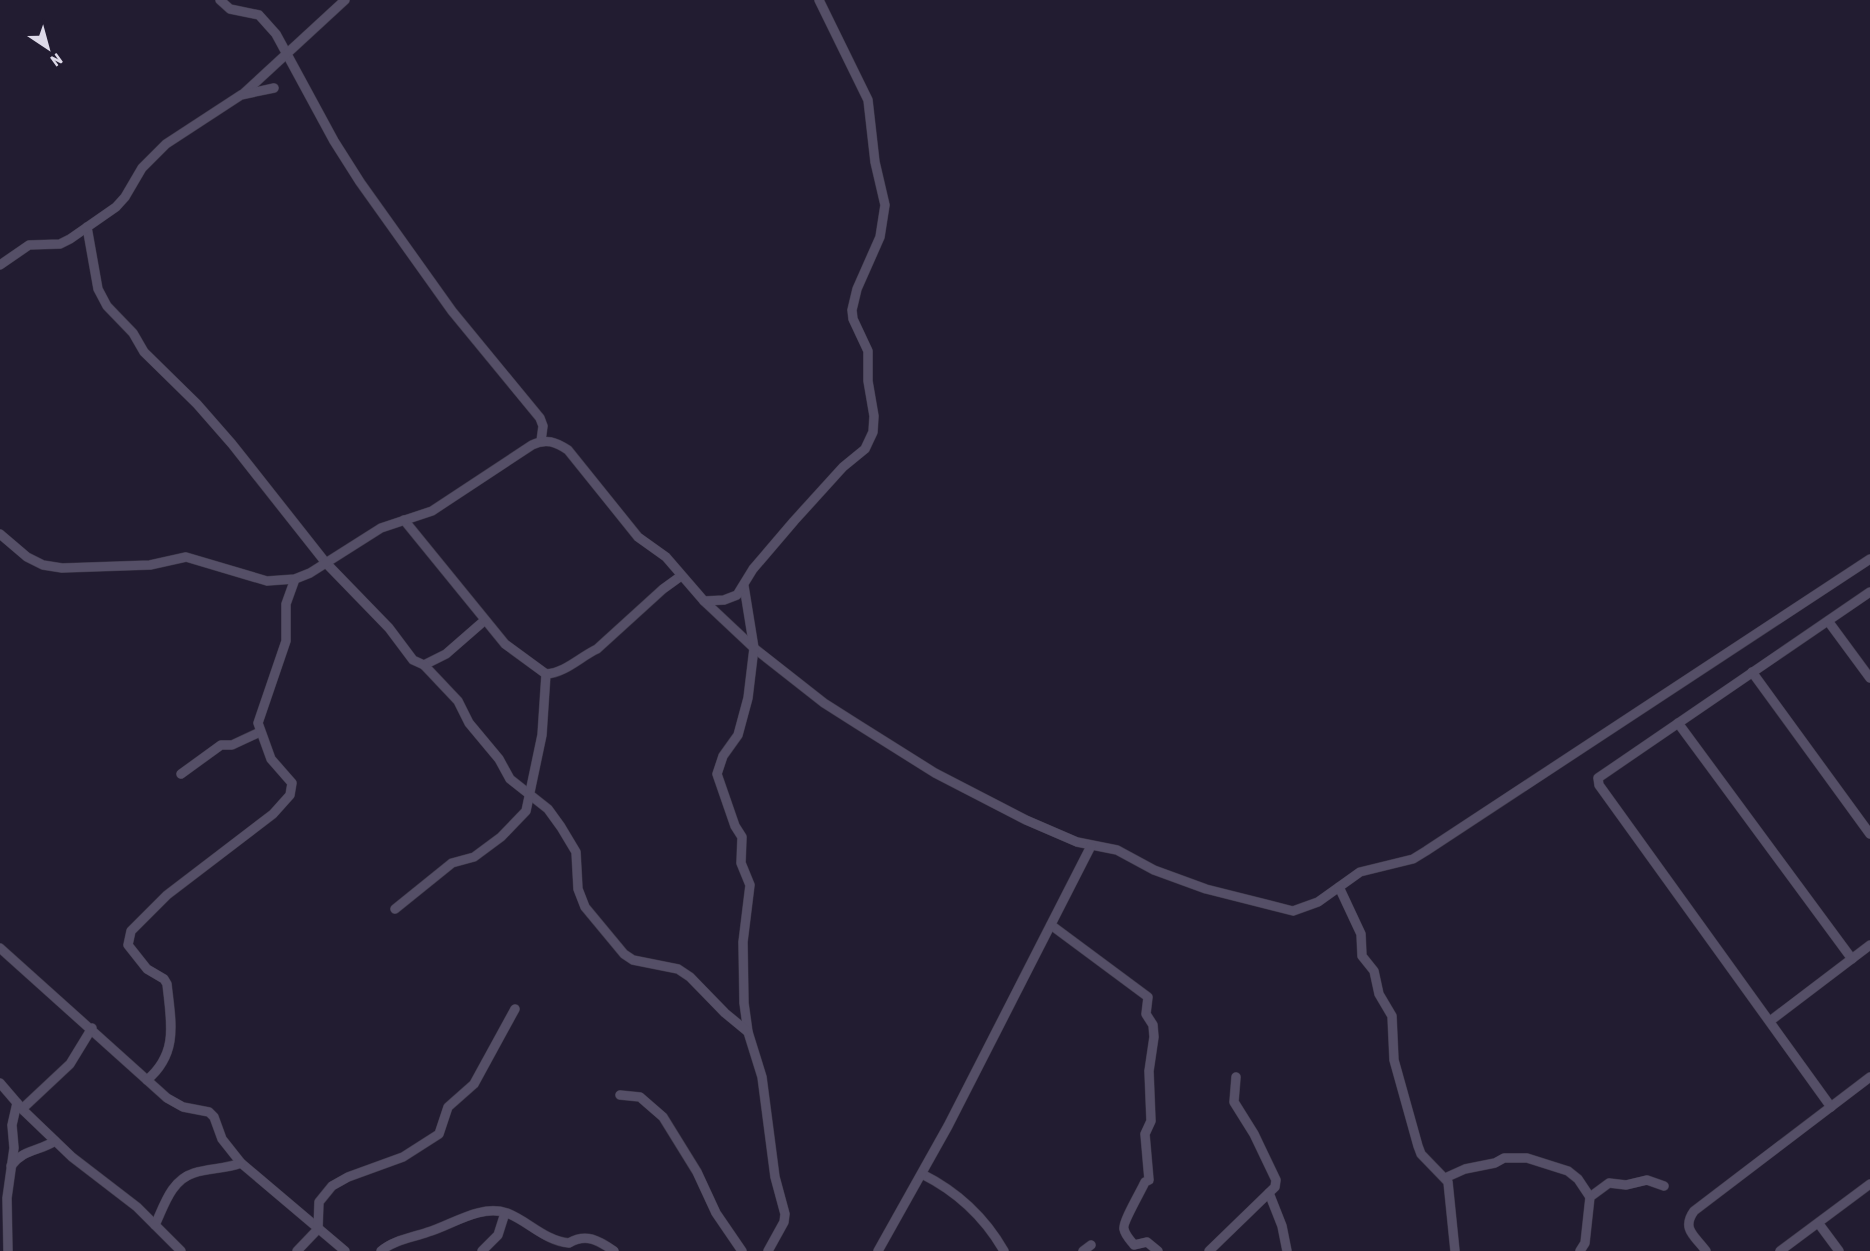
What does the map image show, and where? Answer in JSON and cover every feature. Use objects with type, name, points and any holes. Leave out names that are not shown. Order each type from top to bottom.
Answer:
[{"type":"street","points":[[220,0],[230,9],[265,19],[276,34],[334,141],[360,182],[452,311],[540,418],[543,426],[541,441]]},
{"type":"street","points":[[0,265],[29,245],[60,244],[116,207],[142,168],[166,144],[241,95],[345,0]]},
{"type":"street","points":[[704,601],[732,598],[744,586],[753,569],[782,538],[794,521],[843,467],[865,449],[873,432],[874,416],[868,381],[868,351],[853,319],[852,310],[857,289],[880,237],[885,205],[875,162],[868,100],[819,0]]},
{"type":"street","points":[[241,95],[274,88]]},
{"type":"street","points":[[87,227],[98,289],[107,306],[133,333],[144,352],[197,404],[232,444],[326,563],[389,628],[413,660],[424,665],[458,701],[469,723],[499,759],[510,779],[548,808],[575,847],[579,889],[585,907],[624,954],[633,960],[678,969],[690,977],[725,1013],[748,1032]]},
{"type":"street","points":[[0,534],[27,557],[43,565],[62,568],[150,565],[186,556],[267,581],[295,579],[326,563],[372,532],[432,511],[541,441],[556,442],[568,450],[638,537],[666,557],[704,601],[754,648],[824,703],[935,773],[1026,820],[1091,846],[1117,850],[1154,870],[1206,889],[1293,911],[1318,902],[1360,872],[1413,859],[1462,829],[1535,778],[1629,721],[1870,559]]},
{"type":"street","points":[[404,520],[505,644],[546,674],[564,670],[586,653],[597,649],[663,589],[681,576]]},
{"type":"street","points":[[147,1080],[160,1069],[168,1054],[170,1019],[167,984],[133,955],[128,945],[131,931],[167,895],[273,814],[290,795],[292,783],[271,759],[258,723],[286,641],[286,604],[295,579]]},
{"type":"street","points":[[744,586],[754,648],[748,698],[738,735],[723,756],[717,774],[735,826],[742,837],[740,857],[750,885],[743,942],[743,987],[748,1032],[762,1077],[775,1177],[785,1214],[784,1222],[768,1251]]},
{"type":"street","points":[[1831,1107],[1599,785],[1599,778],[1604,772],[1870,592]]},
{"type":"street","points":[[424,665],[446,654],[485,620]]},
{"type":"street","points":[[1828,621],[1870,678]]},
{"type":"street","points":[[1752,672],[1870,834]]},
{"type":"street","points":[[395,909],[452,863],[474,857],[501,837],[526,811],[542,735],[546,674]]},
{"type":"street","points":[[1678,723],[1852,959]]},
{"type":"street","points":[[181,774],[221,745],[232,745],[247,736],[260,732]]},
{"type":"street","points":[[878,1251],[922,1174],[1091,846]]},
{"type":"street","points":[[1339,887],[1361,934],[1362,956],[1374,970],[1379,994],[1392,1016],[1394,1060],[1418,1146],[1421,1154],[1445,1178],[1450,1191],[1450,1222],[1455,1251]]},
{"type":"street","points":[[1051,925],[1148,997],[1146,1014],[1153,1025],[1154,1037],[1149,1071],[1151,1121],[1145,1134],[1149,1180],[1144,1182],[1135,1204],[1123,1222],[1124,1229],[1134,1245],[1147,1242],[1158,1251]]},
{"type":"street","points":[[1770,1021],[1870,945]]},
{"type":"street","points":[[0,948],[92,1028],[167,1098],[183,1107],[209,1112],[214,1117],[222,1139],[241,1162],[345,1251]]},
{"type":"street","points":[[297,1251],[318,1229],[319,1202],[332,1186],[348,1177],[403,1157],[439,1134],[448,1107],[474,1084],[515,1008]]},
{"type":"street","points":[[8,1251],[10,1168],[14,1148],[12,1125],[19,1106],[70,1065],[92,1028]]},
{"type":"street","points":[[1209,1251],[1275,1187],[1276,1180],[1254,1134],[1234,1102],[1236,1077]]},
{"type":"street","points":[[1706,1251],[1688,1227],[1688,1219],[1694,1211],[1870,1077]]},
{"type":"street","points":[[0,1083],[19,1106],[55,1141],[95,1177],[137,1207],[181,1251]]},
{"type":"street","points":[[620,1095],[640,1097],[663,1117],[697,1172],[716,1213],[742,1251]]},
{"type":"street","points":[[10,1168],[29,1150],[48,1146],[55,1141]]},
{"type":"street","points":[[1445,1178],[1464,1169],[1495,1163],[1504,1158],[1527,1158],[1568,1171],[1578,1179],[1590,1197],[1585,1243],[1580,1251]]},
{"type":"street","points":[[155,1225],[170,1193],[186,1176],[228,1168],[241,1162]]},
{"type":"street","points":[[922,1174],[946,1186],[962,1199],[990,1227],[1004,1251]]},
{"type":"street","points":[[1590,1197],[1609,1184],[1626,1185],[1647,1180],[1664,1186]]},
{"type":"street","points":[[1780,1251],[1870,1184]]},
{"type":"street","points":[[1269,1193],[1282,1226],[1287,1251]]},
{"type":"street","points":[[482,1251],[498,1235],[505,1213]]},
{"type":"street","points":[[381,1251],[394,1243],[475,1214],[505,1213],[556,1240],[569,1243],[579,1237],[590,1237],[614,1251]]},
{"type":"street","points":[[1819,1224],[1839,1251]]}]
